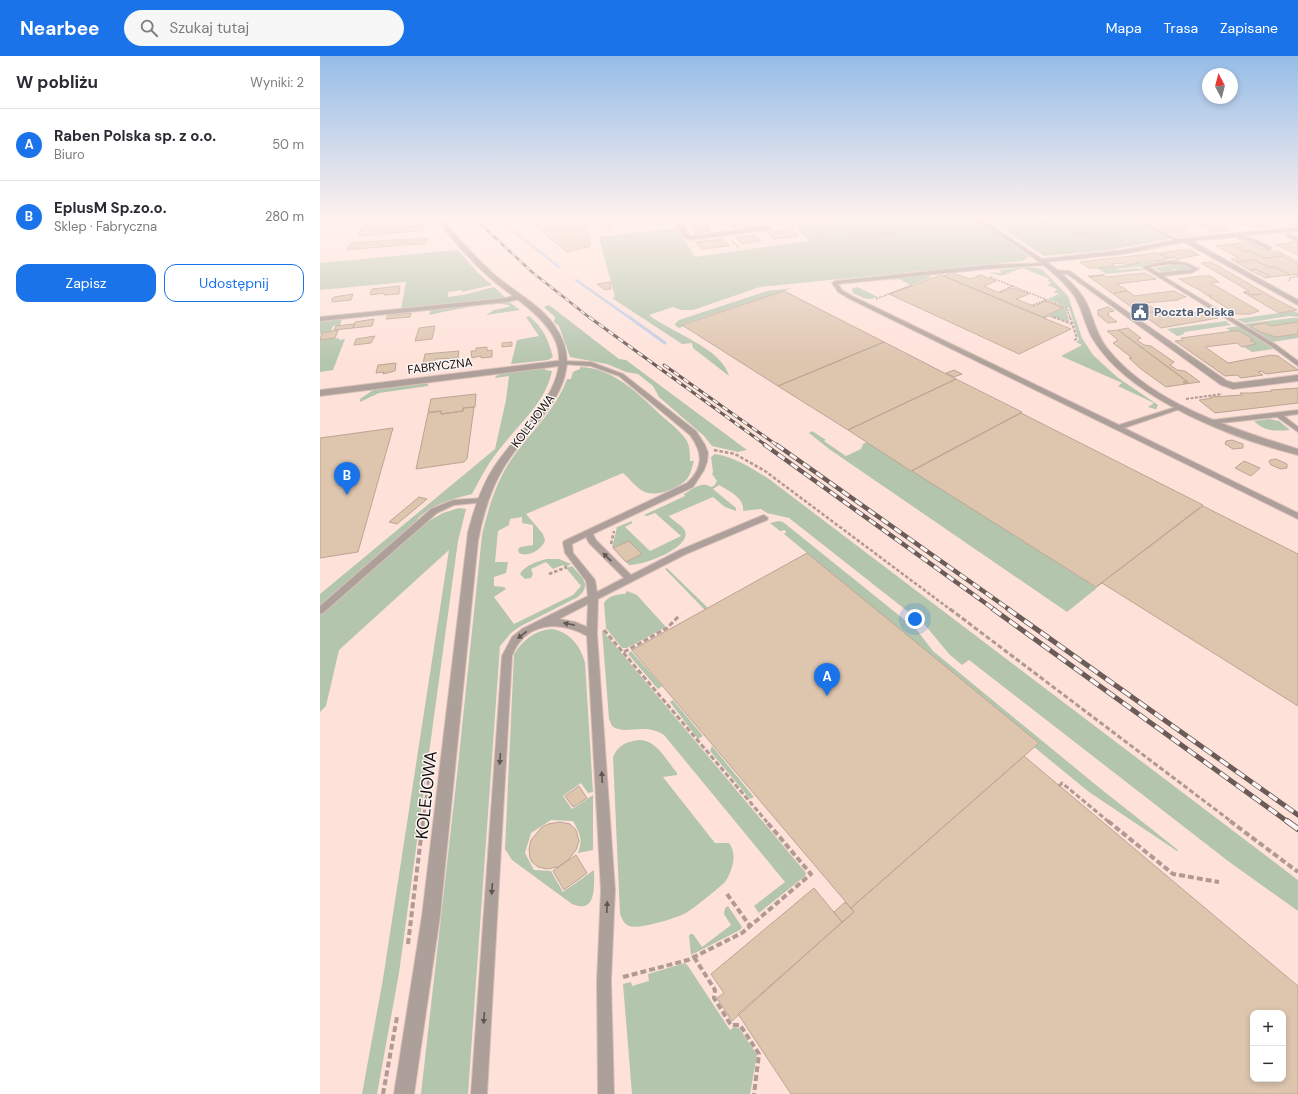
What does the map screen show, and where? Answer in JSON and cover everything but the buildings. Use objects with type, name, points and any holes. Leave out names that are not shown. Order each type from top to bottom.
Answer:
[{"type":"street","name":"KOLEJOWA","points":[[404,1094],[431,916],[472,541],[477,518],[483,500],[495,474],[508,454],[550,401],[560,382],[564,363],[561,343],[553,329],[484,267]]},
{"type":"street","points":[[1050,267],[1080,298],[1093,332],[1101,346],[1117,364],[1146,387],[1182,403],[1212,422],[1245,435],[1298,452]]},
{"type":"street","points":[[1232,267],[1298,303]]},
{"type":"street","points":[[1079,280],[1224,383],[1233,386],[1298,378]]},
{"type":"street","points":[[320,319],[507,300],[517,297]]},
{"type":"street","name":"FABRYCZNA","points":[[320,393],[564,363]]},
{"type":"lane","points":[[983,267],[835,283],[841,292],[863,304],[1298,516]]},
{"type":"lane","points":[[1146,267],[1273,345],[1298,364]]},
{"type":"lane","points":[[1159,275],[1191,272],[1195,267]]},
{"type":"lane","points":[[1055,272],[1068,272],[1079,280]]},
{"type":"lane","points":[[564,363],[591,364],[621,375],[693,433],[700,442],[704,454],[701,469],[694,482],[690,485],[567,543],[570,553],[576,563],[590,580],[593,596],[592,634],[608,890],[604,982],[606,1094]]},
{"type":"lane","points":[[1118,428],[1182,403]]},
{"type":"lane","points":[[1212,422],[1298,412]]},
{"type":"lane","points":[[1278,414],[1298,430]]},
{"type":"lane","points":[[320,611],[434,511],[453,503],[483,500]]},
{"type":"lane","points":[[479,1094],[507,656],[510,648],[515,640],[525,632],[593,596],[683,552],[764,518]]},
{"type":"lane","points":[[588,532],[592,541],[629,578]]},
{"type":"lane","points":[[544,622],[572,624],[579,626],[592,634]]},
{"type":"path","points":[[984,275],[1067,308],[1078,338],[1074,341]]},
{"type":"path","points":[[1089,277],[1104,275]]},
{"type":"path","points":[[1289,281],[1290,278],[1298,276]]},
{"type":"path","points":[[863,304],[913,285]]},
{"type":"path","points":[[1000,292],[1013,286]]},
{"type":"path","points":[[1112,293],[1127,291]]},
{"type":"path","points":[[1245,292],[1252,296],[1262,294]]},
{"type":"path","points":[[1033,305],[1046,299]]},
{"type":"path","points":[[1140,314],[1157,312]]},
{"type":"path","points":[[1044,318],[1049,316],[1073,324]]},
{"type":"path","points":[[1062,325],[1067,323]]},
{"type":"path","points":[[1182,403],[1229,393]]},
{"type":"path","points":[[703,450],[717,450],[734,455],[761,468],[1298,872]]},
{"type":"path","points":[[549,574],[572,565]]},
{"type":"path","points":[[624,652],[667,628],[680,615]]},
{"type":"path","points":[[603,622],[604,629],[811,874],[742,932],[694,957],[623,977]]},
{"type":"path","points":[[1060,786],[1062,783],[1173,874],[1219,882]]},
{"type":"path","points":[[727,894],[750,926]]},
{"type":"path","points":[[694,957],[715,990],[714,998],[731,1026],[740,1025],[759,1054],[754,1094]]},
{"type":"green space","points":[[320,267],[473,267],[492,285],[462,292],[462,290],[448,292],[448,297],[463,295],[494,287],[506,298],[401,309],[406,282],[320,290]]},
{"type":"green space","points":[[607,267],[958,267],[760,287],[693,310],[681,310],[673,307],[649,315],[706,349],[724,366],[729,376],[693,348],[692,343],[682,344],[612,298],[615,297]]},
{"type":"green space","points":[[1025,267],[1042,269],[1068,296],[1082,338],[1093,355],[1117,377],[1158,405],[1156,409],[1158,410],[1148,407],[1154,403],[1118,386],[1122,383],[1061,356],[1082,345],[1076,342],[1079,340],[1069,308],[1048,299],[1059,294],[1054,292],[1057,289],[1047,285],[1052,283],[1047,281],[1050,279],[1022,268],[1001,276],[989,272],[1001,273],[1000,270]]},
{"type":"green space","points":[[1131,267],[1117,269],[1137,268],[1146,270],[1106,274],[1097,268]]},
{"type":"green space","points":[[1190,267],[1192,269],[1181,272],[1176,269],[1172,269],[1176,272],[1163,273],[1154,268]]},
{"type":"green space","points":[[926,275],[932,277],[911,285],[899,279],[892,280],[894,278]]},
{"type":"green space","points":[[857,287],[878,297],[868,299],[853,293],[852,289]]},
{"type":"green space","points":[[793,288],[682,324],[684,326],[679,328],[675,324],[679,320],[767,291]]},
{"type":"green space","points":[[1046,301],[1066,308],[1069,321],[1067,322],[1048,315],[1063,308]]},
{"type":"green space","points":[[509,302],[520,310],[486,315],[494,310],[510,306],[505,304],[496,304],[429,315],[431,310]]},
{"type":"green space","points":[[549,305],[619,359],[626,360],[747,450],[738,452],[712,446],[704,436],[659,397],[653,386],[638,374],[626,372],[607,364],[570,357],[559,326],[554,322],[555,317],[544,307]]},
{"type":"green space","points":[[1294,311],[1298,313],[1298,317],[1289,316],[1245,323],[1237,319]]},
{"type":"green space","points":[[529,316],[545,335],[553,357],[548,360],[511,364],[517,340],[539,336],[526,317]]},
{"type":"green space","points":[[1298,318],[1298,322],[1271,326],[1266,323],[1250,326],[1260,332],[1276,337],[1298,334],[1298,338],[1272,342],[1244,324]]},
{"type":"green space","points":[[342,319],[340,325],[333,326],[331,331],[321,333],[320,335],[320,321]]},
{"type":"green space","points":[[1226,321],[1231,325],[1185,332],[1182,335],[1177,336],[1167,329]]},
{"type":"green space","points":[[1239,326],[1274,349],[1252,352],[1244,347],[1256,344],[1250,340],[1252,339],[1239,331],[1230,331],[1226,328]]},
{"type":"green space","points":[[339,338],[339,340],[345,339],[333,370],[320,372],[320,340]]},
{"type":"green space","points":[[545,367],[545,370],[552,371],[549,382],[539,402],[494,457],[472,494],[443,503],[423,514],[417,519],[421,521],[320,606],[320,594],[495,449],[506,400],[509,376],[495,378],[496,376],[503,373]]},
{"type":"green space","points":[[580,367],[604,372],[626,384],[683,435],[689,446],[690,461],[694,461],[687,479],[683,483],[666,492],[646,493],[623,473],[526,514],[543,534],[545,540],[541,547],[535,552],[527,554],[519,553],[518,550],[520,547],[533,545],[533,525],[522,523],[522,517],[510,519],[509,525],[498,531],[495,562],[508,562],[506,573],[494,577],[494,586],[504,587],[506,589],[494,597],[514,624],[573,595],[581,586],[566,568],[572,566],[582,577],[585,588],[578,597],[519,627],[511,633],[500,646],[468,1094],[421,1094],[482,535],[492,498],[504,471],[516,452],[556,402],[567,379],[571,379],[573,372],[580,369]]},
{"type":"green space","points":[[422,383],[428,384],[428,386],[379,393],[360,402],[360,399],[376,388]]},
{"type":"green space","points":[[1269,419],[1279,421],[1290,430],[1266,429],[1254,421]]},
{"type":"green space","points":[[812,431],[846,456],[861,449],[863,444],[867,442],[1097,588],[1067,612],[829,449],[809,433]]},
{"type":"green space","points":[[715,454],[730,458],[750,467],[769,479],[1298,880],[1298,911],[1228,861],[969,660],[962,665],[949,654],[925,625],[789,518],[767,513],[761,509],[743,511],[742,502],[736,495],[719,485],[713,489],[736,508],[736,511],[725,507],[713,497],[669,516],[685,531],[685,537],[681,544],[664,555],[635,565],[629,565],[626,562],[629,541],[612,548],[617,527],[632,521],[632,523],[625,527],[650,551],[681,536],[655,513],[647,516],[644,515],[685,496],[684,494],[697,486],[714,486],[717,481],[712,474],[711,457]]},
{"type":"green space","points":[[459,508],[466,509],[458,541],[399,973],[377,1094],[362,1094],[383,979],[449,550],[339,650],[326,706],[320,712],[320,615],[427,522],[443,513]]},
{"type":"green space","points":[[779,521],[783,522],[916,629],[933,651],[1096,785],[1178,850],[1177,851],[1089,792],[1034,747],[1039,743],[784,534],[786,532],[785,530],[780,531],[770,523]]},
{"type":"green space","points":[[547,559],[559,559],[571,564],[565,567],[563,565],[553,569],[546,562],[531,569],[533,574],[531,578],[525,579],[520,574],[528,566]]},
{"type":"green space","points":[[667,568],[708,608],[705,610],[665,569]]},
{"type":"green space","points":[[627,591],[637,595],[666,627],[627,648],[622,648],[606,628],[604,603],[610,597],[625,594]]},
{"type":"green space","points":[[551,629],[557,630],[569,636],[573,640],[581,651],[585,663],[593,792],[588,793],[581,783],[563,796],[572,809],[593,795],[593,850],[578,853],[580,837],[573,821],[551,820],[531,833],[525,853],[534,870],[551,871],[563,892],[594,870],[594,890],[592,897],[590,902],[586,905],[580,906],[572,904],[512,860],[505,849],[514,654],[525,640],[534,634]]},
{"type":"green space","points":[[602,630],[806,873],[805,876],[759,913],[754,906],[785,882],[664,735],[657,731],[642,729],[623,730],[612,726],[609,719]]},
{"type":"green space","points":[[631,651],[662,686],[658,689],[628,654]]},
{"type":"green space","points":[[673,700],[703,736],[698,739],[670,702]]},
{"type":"green space","points":[[639,740],[651,743],[661,752],[677,773],[677,775],[663,777],[715,843],[729,843],[732,848],[734,858],[732,868],[725,882],[686,913],[658,923],[634,927],[626,924],[620,914],[613,757],[617,750],[623,745]]},
{"type":"green space","points":[[712,746],[754,797],[750,799],[710,751]]},
{"type":"green space","points":[[728,906],[742,927],[740,930],[691,955],[690,934],[693,934],[702,947],[731,925],[724,914],[725,908]]},
{"type":"green space","points":[[685,963],[730,1030],[734,1027],[739,1028],[757,1055],[750,1094],[632,1094],[623,984],[631,982],[632,986],[649,981],[648,974]]},
{"type":"waterway","points":[[576,280],[630,318]]},
{"type":"waterway","points":[[629,317],[665,343]]},
{"type":"railway","points":[[527,267],[590,318]]},
{"type":"railway","points":[[589,317],[767,446]]},
{"type":"railway","points":[[664,365],[778,446]]},
{"type":"railway","points":[[765,445],[995,610]]},
{"type":"railway","points":[[777,445],[1010,610]]},
{"type":"railway","points":[[993,609],[1288,822]]},
{"type":"railway","points":[[1008,609],[1298,815]]},
{"type":"railway","points":[[1287,821],[1298,829]]},
{"type":"place","name":"Poczta Polska","points":[[1140,312]]},
{"type":"place","name":"EplusM Sp.zo.o.","points":[[347,495]]},
{"type":"place","name":"Raben Polska sp. z o.o.","points":[[827,696]]}]
